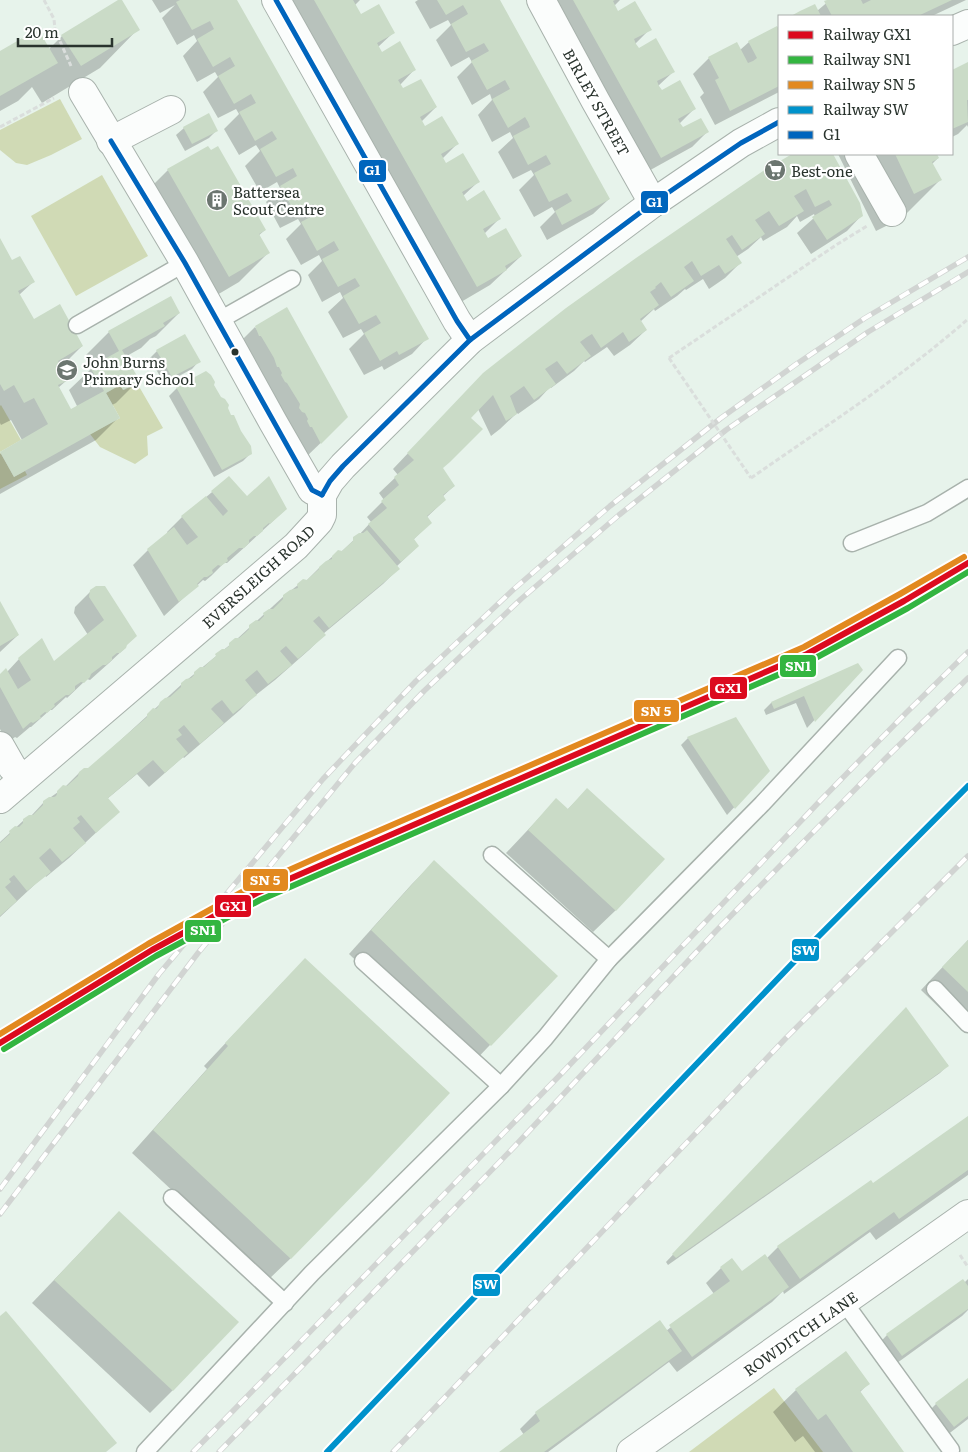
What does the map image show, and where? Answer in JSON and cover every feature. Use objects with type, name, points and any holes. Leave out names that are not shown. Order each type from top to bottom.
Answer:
[{"type":"street","points":[[276,0],[456,320],[470,340]]},
{"type":"street","name":"BIRLEY STREET","points":[[541,0],[653,203]]},
{"type":"street","points":[[953,31],[968,24]]},
{"type":"street","points":[[83,92],[186,263],[312,490],[322,495]]},
{"type":"street","points":[[111,141],[171,110]]},
{"type":"street","name":"EVERSLEIGH ROAD","points":[[0,799],[296,546],[319,521],[322,515],[322,495],[330,481],[470,340],[653,203],[740,143],[778,123]]},
{"type":"street","points":[[860,155],[892,212]]},
{"type":"street","points":[[0,746],[12,767],[23,779]]},
{"type":"street","name":"ROWDITCH LANE","points":[[631,1452],[968,1214]]},
{"type":"lane","points":[[77,325],[186,263]]},
{"type":"lane","points":[[218,321],[292,279]]},
{"type":"lane","points":[[852,543],[927,513],[968,488]]},
{"type":"lane","points":[[145,1452],[312,1273],[502,1086],[545,1038],[609,959],[762,804],[898,658]]},
{"type":"lane","points":[[492,856],[609,959]]},
{"type":"lane","points":[[362,961],[502,1086]]},
{"type":"lane","points":[[936,989],[968,1024]]},
{"type":"lane","points":[[172,1198],[285,1303]]},
{"type":"lane","points":[[844,1302],[951,1450]]},
{"type":"path","points":[[0,127],[59,96],[83,92],[55,30],[54,19],[44,0]]},
{"type":"path","points":[[892,212],[836,245],[669,358],[751,478],[889,382],[943,342],[968,319]]},
{"type":"green space","points":[[60,99],[82,139],[27,165],[16,163],[0,150],[0,130]]},
{"type":"green space","points":[[102,175],[148,256],[76,296],[31,216]]},
{"type":"green space","points":[[137,383],[163,428],[147,436],[148,455],[135,464],[100,447],[90,434],[120,418],[106,393],[120,385],[124,390]]},
{"type":"green space","points":[[0,406],[21,440],[0,452]]},
{"type":"green space","points":[[0,452],[14,477],[25,471],[27,475],[0,489]]},
{"type":"green space","points":[[774,1388],[823,1452],[689,1452]]},
{"type":"building","points":[[118,0],[122,0],[140,30],[81,66],[61,35]]},
{"type":"building","points":[[180,0],[237,0],[429,339],[399,355],[397,351],[380,361],[364,333],[381,323],[376,315],[359,324],[343,296],[360,286],[355,278],[338,287],[322,259],[339,250],[334,241],[317,251],[301,222],[318,213],[316,209],[313,204],[296,214],[280,186],[297,176],[293,168],[276,177],[260,149],[277,139],[272,131],[255,141],[239,112],[256,103],[251,94],[234,104],[218,76],[235,66],[230,57],[213,67],[197,39],[214,29],[210,21],[192,30],[176,2]]},
{"type":"building","points":[[314,0],[353,0],[361,14],[379,4],[395,33],[377,43],[382,52],[400,41],[416,70],[398,80],[403,88],[421,79],[437,107],[420,117],[425,126],[442,116],[459,144],[441,154],[446,163],[463,153],[480,182],[462,192],[467,201],[484,190],[501,219],[483,229],[488,238],[506,228],[522,256],[505,266],[507,270],[477,287]]},
{"type":"building","points":[[437,0],[500,0],[610,199],[562,225],[555,211],[572,201],[567,193],[549,202],[534,173],[551,164],[546,155],[528,165],[513,136],[530,127],[528,122],[525,117],[508,128],[492,99],[510,89],[505,80],[487,90],[471,61],[489,51],[484,43],[466,52],[451,24],[468,14],[466,10],[463,5],[446,15]]},
{"type":"building","points":[[573,0],[615,0],[613,1],[618,11],[635,1],[652,30],[634,39],[636,44],[639,48],[656,38],[675,72],[657,81],[659,86],[662,90],[680,80],[696,109],[678,119],[680,123],[683,127],[701,118],[709,132],[661,158]]},
{"type":"building","points":[[861,0],[863,4],[871,0],[952,0],[920,15],[831,15],[824,1]]},
{"type":"building","points":[[815,4],[820,15],[793,15]]},
{"type":"building","points":[[777,26],[778,28],[778,87],[730,111],[715,80],[719,78],[708,57],[737,42],[748,63],[753,61],[757,58],[748,41]]},
{"type":"building","points":[[38,29],[58,63],[0,96],[0,51]]},
{"type":"building","points":[[968,62],[968,122],[953,129],[953,70]]},
{"type":"building","points":[[209,113],[218,131],[192,144],[183,127]]},
{"type":"building","name":"Battersea Scout Centre","points":[[208,146],[211,150],[218,146],[266,230],[259,234],[270,253],[229,277],[167,169]]},
{"type":"building","points":[[790,155],[834,155],[860,203],[863,216],[827,240],[812,217],[832,205],[829,200],[815,207],[806,189],[794,196],[804,211],[779,226],[769,211],[755,220],[765,234],[742,250],[732,235],[726,239],[742,263],[725,274],[719,265],[701,276],[692,261],[684,267],[694,281],[671,297],[661,282],[655,287],[650,292],[659,305],[640,319],[647,330],[629,342],[623,332],[601,348],[592,334],[587,337],[580,342],[591,356],[567,374],[557,361],[545,369],[556,384],[534,400],[524,386],[510,396],[517,414],[506,421],[493,395],[471,418],[483,429],[443,468],[455,486],[443,495],[446,500],[427,516],[432,523],[414,539],[419,546],[401,562],[368,524],[387,508],[381,501],[399,485],[394,477],[414,460],[407,453],[483,373],[566,308],[763,171]]},
{"type":"building","points":[[895,155],[938,155],[939,158],[932,162],[942,180],[914,194]]},
{"type":"building","points":[[0,238],[12,260],[20,256],[35,282],[18,291],[34,319],[60,304],[83,346],[58,361],[69,380],[58,385],[71,409],[104,391],[90,367],[119,351],[108,331],[171,296],[180,313],[163,323],[165,326],[122,350],[140,381],[123,390],[120,385],[106,393],[120,418],[14,477],[0,452],[48,424],[34,398],[24,403],[14,385],[4,391],[0,384]]},
{"type":"building","points":[[287,307],[348,417],[321,444],[312,427],[310,427],[305,413],[299,408],[300,404],[285,382],[279,367],[277,367],[274,358],[261,336],[259,336],[255,326]]},
{"type":"building","points":[[185,334],[201,362],[172,377],[156,350]]},
{"type":"building","points":[[206,371],[211,375],[221,397],[229,405],[228,408],[231,415],[234,415],[241,431],[251,446],[252,454],[222,470],[176,387]]},
{"type":"building","points":[[229,476],[247,496],[269,476],[287,509],[263,528],[263,531],[257,536],[249,540],[249,543],[244,548],[239,548],[227,558],[228,561],[212,570],[213,573],[204,577],[197,584],[199,586],[179,602],[147,549],[174,527],[187,545],[198,537],[181,516],[206,496],[223,516],[228,511],[211,491]]},
{"type":"building","points":[[367,530],[400,569],[329,628],[319,616],[313,621],[326,635],[298,659],[286,646],[280,651],[292,665],[268,684],[257,670],[245,680],[257,695],[233,714],[222,700],[215,705],[211,709],[224,723],[200,744],[184,725],[178,730],[182,735],[176,739],[188,753],[165,773],[153,760],[108,798],[120,812],[96,833],[81,815],[77,818],[80,822],[73,828],[86,843],[62,862],[50,848],[39,858],[51,872],[27,891],[14,875],[9,879],[11,882],[5,887],[17,901],[0,916],[0,843],[10,834],[9,831],[15,826],[19,827],[23,823],[23,819],[29,815],[33,815],[43,805],[43,801],[49,797],[56,796],[57,791],[63,785],[67,786],[78,776],[79,772],[84,768],[88,768],[147,717],[147,714],[153,708],[156,709],[160,702],[170,697],[181,687],[181,683],[191,678],[194,672],[200,667],[204,667],[216,656],[215,654],[229,646],[229,643],[235,638],[239,638],[245,633],[249,629],[249,625],[256,620],[259,621],[264,616],[263,613],[273,609],[283,599],[283,595],[290,590],[298,588],[297,584],[303,579],[307,580],[326,561],[332,559],[332,556],[338,550],[342,551],[353,541],[353,537]]},
{"type":"building","points":[[96,586],[105,586],[137,636],[126,648],[112,657],[112,660],[106,665],[103,665],[91,674],[84,683],[81,682],[75,686],[75,690],[69,695],[66,695],[54,704],[55,706],[47,713],[45,712],[40,716],[41,718],[33,723],[31,722],[23,729],[0,687],[0,674],[6,668],[18,689],[31,680],[18,658],[42,638],[54,661],[104,620],[89,597],[90,590]]},
{"type":"building","points":[[0,601],[19,635],[0,646]]},
{"type":"building","points":[[858,663],[863,670],[815,722],[804,696],[774,709],[771,702]]},
{"type":"building","points":[[736,717],[770,771],[735,809],[687,737]]},
{"type":"building","points":[[587,788],[665,859],[616,911],[528,830],[556,798],[568,809]]},
{"type":"building","points":[[434,860],[558,976],[491,1046],[371,930]]},
{"type":"building","points":[[968,940],[968,992],[942,967]]},
{"type":"building","points":[[305,958],[450,1093],[291,1259],[153,1130],[228,1046],[225,1043]]},
{"type":"building","points":[[906,1007],[949,1066],[676,1258],[672,1254]]},
{"type":"building","points":[[968,1116],[968,1170],[899,1219],[894,1212],[800,1279],[777,1246],[871,1180],[873,1183]]},
{"type":"building","points":[[119,1211],[239,1322],[173,1391],[54,1280]]},
{"type":"building","points":[[765,1254],[789,1287],[692,1357],[669,1325],[730,1281],[720,1267],[732,1258],[742,1271]]},
{"type":"building","points":[[963,1279],[968,1286],[968,1309],[902,1356],[886,1334]]},
{"type":"building","points":[[6,1311],[117,1443],[106,1452],[0,1452],[0,1316]]},
{"type":"building","points":[[660,1320],[682,1351],[544,1452],[499,1452],[540,1421],[535,1412]]},
{"type":"building","points":[[846,1351],[870,1384],[860,1391],[904,1452],[853,1452],[826,1414],[818,1420],[795,1389]]},
{"type":"building","points":[[968,1378],[968,1416],[954,1427],[935,1403]]},
{"type":"railway","points":[[0,1189],[159,974],[323,779],[416,681],[514,589],[610,506],[721,418],[865,318],[968,257]]},
{"type":"railway","points":[[0,1214],[198,953],[355,763],[424,691],[521,599],[619,515],[726,430],[868,332],[968,272]]},
{"type":"railway","points":[[193,1452],[562,1073],[819,802],[968,652]]},
{"type":"railway","points":[[219,1452],[515,1146],[716,931],[886,758],[968,678]]},
{"type":"railway","points":[[393,1452],[786,1038],[968,856]]},
{"type":"rail line","name":"GX1","points":[[0,1043],[152,950],[257,893],[807,654],[904,601],[968,563]]},
{"type":"rail line","name":"SN1","points":[[4,1049],[156,956],[260,900],[810,661],[908,608],[968,572]]},
{"type":"rail line","name":"SW","points":[[327,1452],[809,946],[968,786]]},
{"type":"transit line","name":"G1","points":[[276,0],[457,321],[470,340]]},
{"type":"transit line","name":"G1","points":[[322,495],[330,481],[343,466],[470,340],[653,203],[741,143],[778,123]]},
{"type":"transit line","name":"G1","points":[[111,141],[185,263],[312,490],[322,495]]},
{"type":"transit line","points":[[0,1034],[148,944],[253,886],[804,647],[964,557]]},
{"type":"place","name":"Best-one","points":[[775,170]]},
{"type":"place","name":"Battersea Scout Centre","points":[[217,200]]},
{"type":"place","name":"John Burns Primary School","points":[[67,370]]}]
